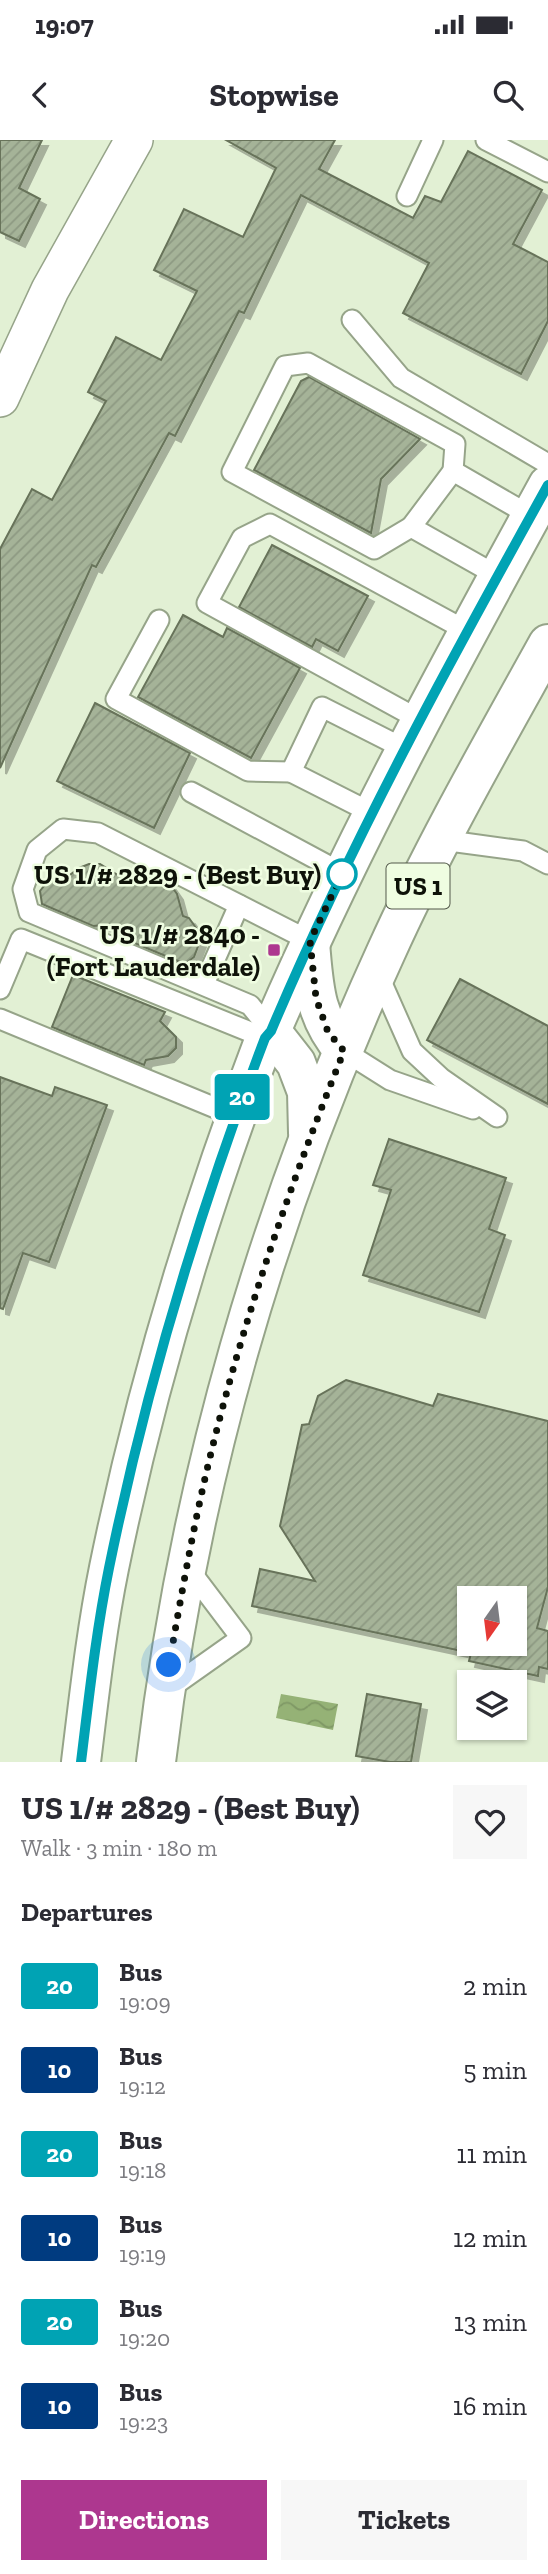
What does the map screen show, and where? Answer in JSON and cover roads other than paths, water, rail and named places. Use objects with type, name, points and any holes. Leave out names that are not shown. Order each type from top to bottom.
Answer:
[{"type":"main road","name":"US 1","points":[[81,1762],[108,1570],[139,1435],[176,1297],[235,1116],[268,1035],[342,873],[467,631],[539,500]]},
{"type":"main road","name":"US 1","points":[[156,1762],[164,1692],[209,1462],[237,1353],[308,1139],[377,972],[442,840],[548,643]]},
{"type":"main road","points":[[310,941],[316,998],[328,1032],[344,1051]]},
{"type":"main road","points":[[268,1035],[296,1063],[307,1092],[308,1139]]},
{"type":"street","points":[[0,398],[50,290],[134,140]]},
{"type":"lane","points":[[407,196],[433,140]]},
{"type":"lane","points":[[486,140],[548,172]]},
{"type":"lane","points":[[352,320],[401,378],[548,464]]},
{"type":"lane","points":[[308,363],[455,444],[453,471],[411,527],[374,549],[232,471],[285,366],[308,363]]},
{"type":"lane","points":[[453,471],[539,500]]},
{"type":"lane","points":[[413,734],[207,603],[242,538],[270,524],[467,631]]},
{"type":"lane","points":[[411,527],[498,576]]},
{"type":"lane","points":[[159,620],[116,699],[248,771],[291,772],[372,813]]},
{"type":"lane","points":[[291,772],[322,707],[413,734]]},
{"type":"lane","points":[[191,792],[342,873]]},
{"type":"lane","points":[[268,1035],[250,1005],[29,912],[23,889],[37,850],[64,829],[98,833],[310,941]]},
{"type":"lane","points":[[442,840],[523,851],[548,864]]},
{"type":"lane","points":[[204,984],[239,905]]},
{"type":"lane","points":[[0,989],[21,939],[268,1035]]},
{"type":"lane","points":[[344,1051],[390,1080],[497,1117],[441,1077],[412,1051],[377,972]]},
{"type":"lane","points":[[0,1019],[235,1116]]},
{"type":"lane","points":[[164,1692],[241,1639],[187,1567]]},
{"type":"water","points":[[281,1694],[338,1704],[333,1730],[276,1718]]},
{"type":"place","name":"US 1/# 2829 - (Best Buy)","points":[[342,874]]},
{"type":"place","name":"US 1/# 2840 - (Fort Lauderdale)","points":[[274,950]]}]
